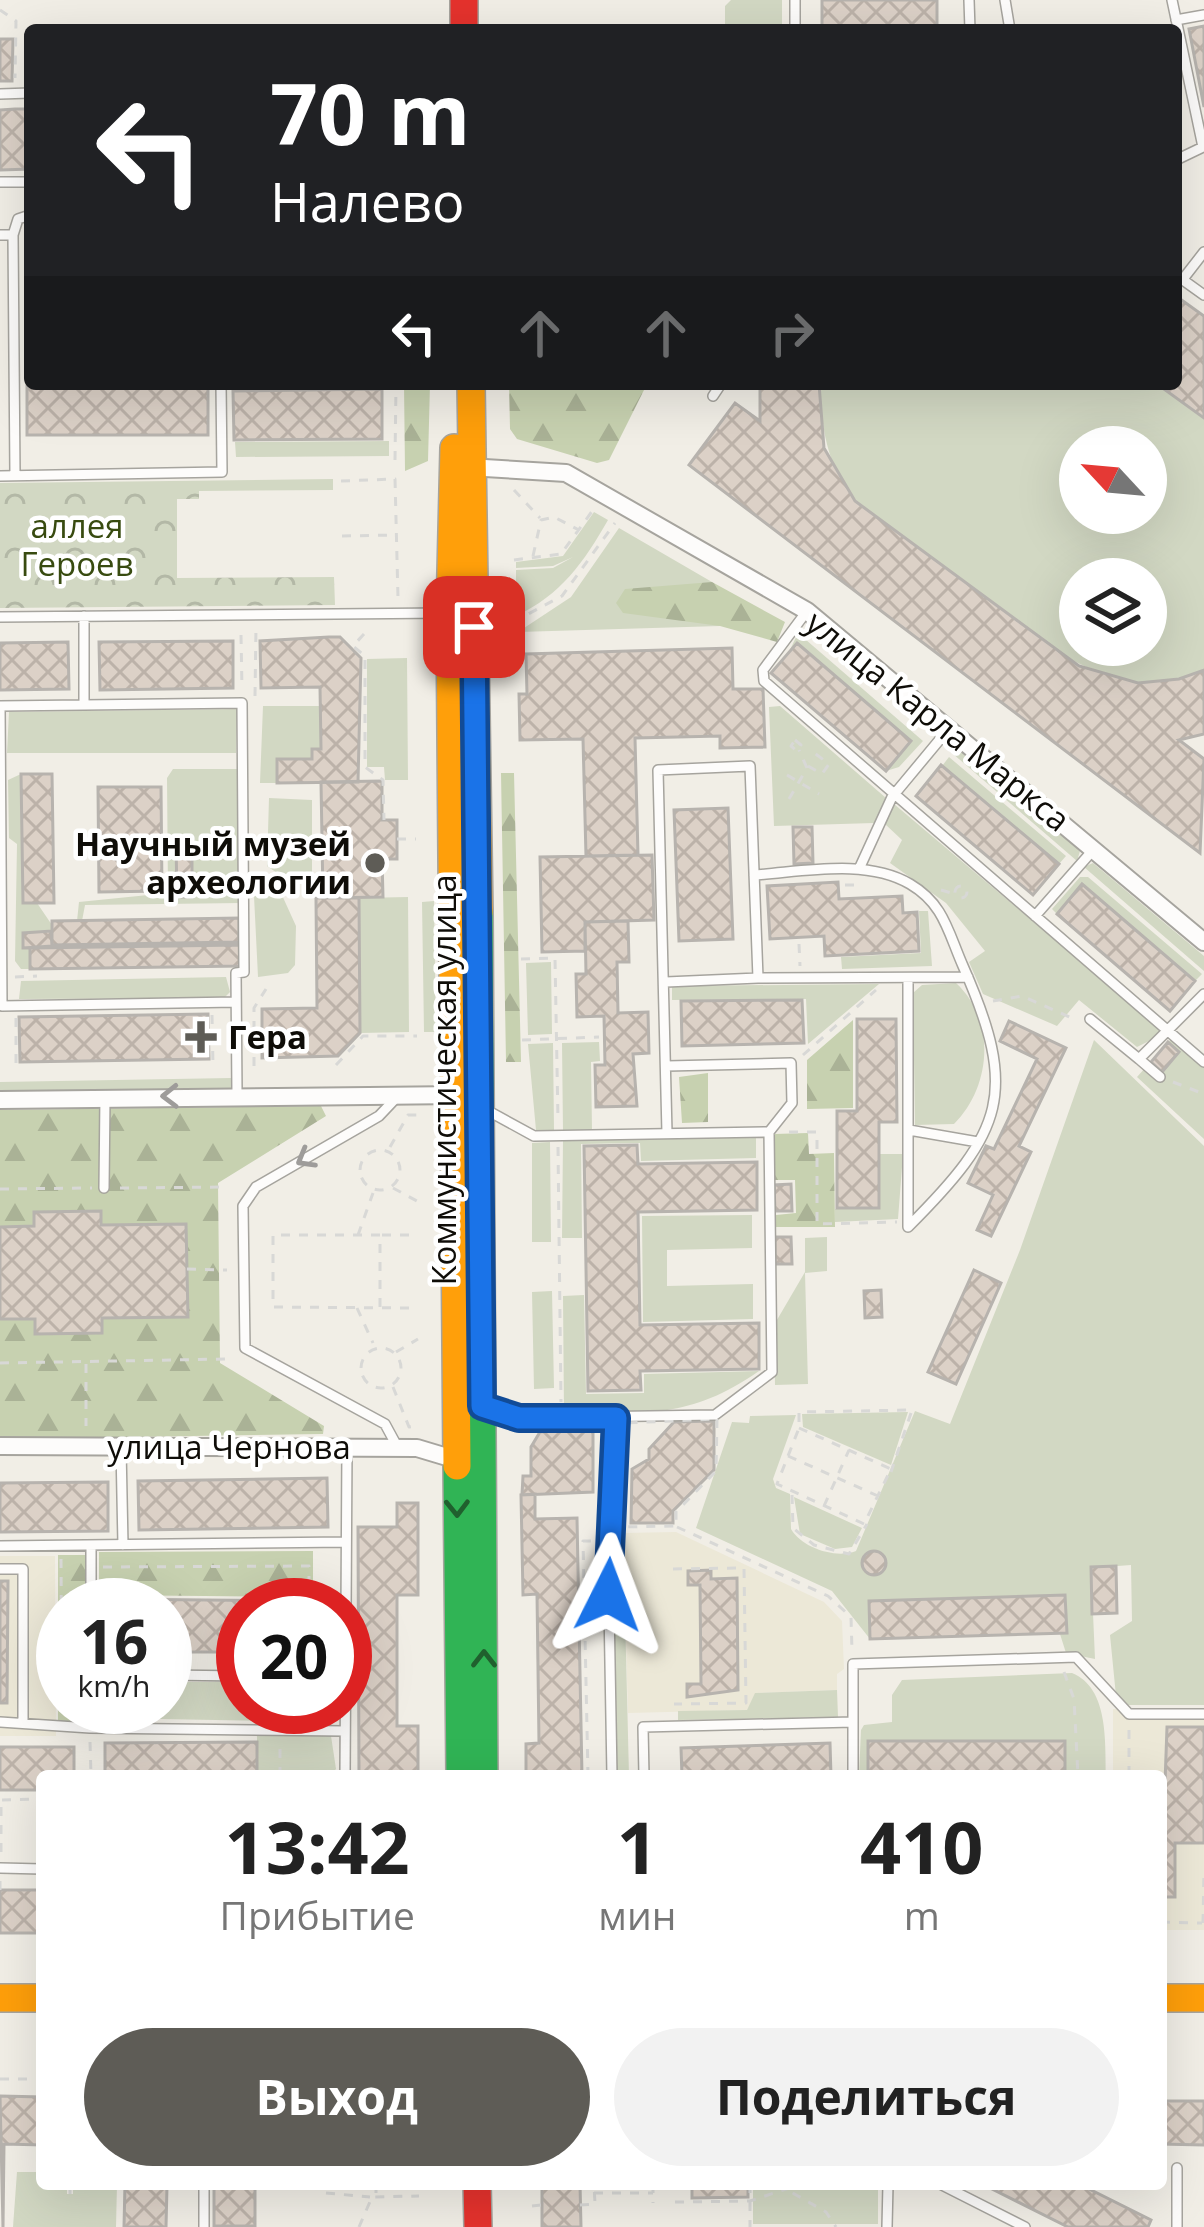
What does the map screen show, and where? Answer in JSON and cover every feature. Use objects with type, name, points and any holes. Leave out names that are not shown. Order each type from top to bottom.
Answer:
[{"type":"main road","name":"Коммунистическая улица","points":[[455,390],[463,467],[481,1108],[484,1770]]},
{"type":"main road","name":"Коммунистическая улица","points":[[460,1770],[450,613],[470,390]]},
{"type":"main road","points":[[1167,1998],[1204,1998]]},
{"type":"main road","points":[[0,1999],[36,1999]]},
{"type":"main road","points":[[477,2190],[478,2227]]},
{"type":"street","name":"улица Карла Маркса","points":[[463,467],[566,473],[807,611],[951,726],[1204,942]]},
{"type":"street","points":[[0,1100],[454,1091],[481,1108]]},
{"type":"street","name":"улица Чернова","points":[[0,1446],[398,1448],[434,1450],[457,1460]]},
{"type":"lane","points":[[1172,0],[1178,24]]},
{"type":"lane","points":[[1177,20],[1204,15]]},
{"type":"lane","points":[[1182,44],[1203,147],[1182,157]]},
{"type":"lane","points":[[15,475],[13,235],[15,223],[24,218]]},
{"type":"lane","points":[[0,235],[13,235]]},
{"type":"lane","points":[[1182,274],[1204,252]]},
{"type":"lane","points":[[0,476],[221,472],[221,390]]},
{"type":"lane","points":[[713,396],[717,390]]},
{"type":"lane","points":[[807,611],[763,670],[764,681],[892,797],[1204,1062]]},
{"type":"lane","points":[[0,617],[450,613]]},
{"type":"lane","points":[[84,616],[85,705]]},
{"type":"lane","points":[[236,1002],[2,1006],[0,706],[242,703],[244,972],[236,973],[237,1094]]},
{"type":"lane","points":[[860,869],[892,797],[951,726]]},
{"type":"lane","points":[[667,1133],[658,770],[750,766],[758,978]]},
{"type":"lane","points":[[1035,916],[1094,849]]},
{"type":"lane","points":[[754,874],[860,869],[907,881],[941,908],[999,1064],[992,1120],[957,1179],[908,1227],[908,979]]},
{"type":"lane","points":[[666,982],[968,977]]},
{"type":"lane","points":[[1139,1059],[1171,1033],[1204,994]]},
{"type":"lane","points":[[1085,1021],[1160,1077]]},
{"type":"lane","points":[[482,1406],[519,1418],[715,1415],[772,1372],[769,1132],[792,1103],[791,1063],[667,1066]]},
{"type":"lane","points":[[398,1448],[386,1424],[245,1348],[243,1207],[256,1187],[379,1116],[400,1093]]},
{"type":"lane","points":[[104,1188],[105,1097]]},
{"type":"lane","points":[[454,1128],[481,1108],[525,1133],[769,1132]]},
{"type":"lane","points":[[909,1130],[978,1142]]},
{"type":"lane","points":[[612,1770],[610,1540],[616,1418]]},
{"type":"lane","points":[[121,1447],[123,1545]]},
{"type":"lane","points":[[346,1578],[347,1448]]},
{"type":"lane","points":[[0,1546],[346,1542]]},
{"type":"lane","points":[[92,1545],[92,1578]]},
{"type":"lane","points":[[0,1569],[23,1569],[23,1722],[36,1728]]},
{"type":"lane","points":[[854,1770],[853,1664],[1076,1657],[1129,1714],[1204,1714]]},
{"type":"lane","points":[[0,1722],[23,1722]]},
{"type":"lane","points":[[644,1770],[644,1727],[853,1722]]},
{"type":"lane","points":[[345,1734],[345,1770]]},
{"type":"lane","points":[[0,1868],[36,1869]]},
{"type":"lane","points":[[1178,2168],[1178,2227]]},
{"type":"lane","points":[[204,2190],[204,2227]]},
{"type":"lane","points":[[887,2227],[888,2190]]},
{"type":"lane","points":[[952,2190],[1025,2227]]},
{"type":"path","points":[[0,10],[16,21],[15,74]]},
{"type":"path","points":[[395,460],[396,390]]},
{"type":"path","points":[[341,481],[395,479],[398,598]]},
{"type":"path","points":[[513,488],[541,520]]},
{"type":"path","points":[[514,560],[561,554],[593,509]]},
{"type":"path","points":[[541,520],[554,517],[581,531]]},
{"type":"path","points":[[533,560],[541,520]]},
{"type":"path","points":[[514,622],[562,596],[616,521]]},
{"type":"path","points":[[341,536],[397,535]]},
{"type":"path","points":[[255,697],[256,615]]},
{"type":"path","points":[[364,634],[352,646],[364,656],[365,767],[383,780],[384,820]]},
{"type":"path","points":[[241,635],[242,703]]},
{"type":"path","points":[[789,799],[808,766],[815,756],[829,764],[821,774],[808,766],[800,747],[806,738]]},
{"type":"path","points":[[787,775],[819,794]]},
{"type":"path","points":[[397,839],[416,839]]},
{"type":"path","points":[[845,885],[863,884]]},
{"type":"path","points":[[799,944],[800,974]]},
{"type":"path","points":[[521,959],[555,958],[561,1418]]},
{"type":"path","points":[[2,977],[37,976]]},
{"type":"path","points":[[791,1063],[888,980]]},
{"type":"path","points":[[254,1066],[254,1008],[266,989]]},
{"type":"path","points":[[977,1004],[1022,996],[1085,1021]]},
{"type":"path","points":[[212,1003],[213,1067]]},
{"type":"path","points":[[15,1006],[16,1070]]},
{"type":"path","points":[[336,1065],[363,1036],[417,1036]]},
{"type":"path","points":[[523,1040],[599,1037]]},
{"type":"path","points":[[1160,1077],[1204,1094]]},
{"type":"path","points":[[389,1150],[408,1115],[417,1114]]},
{"type":"path","points":[[769,1132],[817,1132],[817,1224],[899,1222],[903,1215]]},
{"type":"path","points":[[374,1191],[362,1175],[364,1160],[372,1149],[389,1150]]},
{"type":"path","points":[[389,1150],[397,1167],[392,1186]]},
{"type":"path","points":[[374,1191],[392,1186],[417,1201]]},
{"type":"path","points":[[357,1235],[374,1191]]},
{"type":"path","points":[[417,1235],[273,1235],[273,1307],[418,1308]]},
{"type":"path","points":[[380,1235],[380,1307]]},
{"type":"path","points":[[187,1269],[227,1270]]},
{"type":"path","points":[[357,1306],[375,1347]]},
{"type":"path","points":[[394,1353],[418,1339]]},
{"type":"path","points":[[385,1345],[394,1353],[398,1373],[392,1385],[378,1390],[366,1379],[365,1358],[375,1347],[385,1345]]},
{"type":"path","points":[[0,1363],[228,1359]]},
{"type":"path","points":[[86,1362],[86,1433]]},
{"type":"path","points":[[392,1385],[409,1426],[418,1426]]},
{"type":"path","points":[[793,1493],[793,1528],[814,1545],[849,1554],[868,1521],[880,1498],[912,1410],[799,1412],[799,1428],[776,1480],[857,1523],[868,1521]]},
{"type":"path","points":[[676,1526],[676,1512],[716,1471],[717,1419],[625,1423],[620,1431],[619,1527],[676,1526],[828,1596],[851,1617],[853,1664]]},
{"type":"path","points":[[799,1428],[891,1472]]},
{"type":"path","points":[[823,1507],[849,1450]]},
{"type":"path","points":[[786,1455],[880,1498]]},
{"type":"path","points":[[588,1770],[583,1541],[610,1540]]},
{"type":"path","points":[[61,1545],[61,1578]]},
{"type":"path","points":[[92,1568],[309,1566],[309,1578]]},
{"type":"path","points":[[673,1569],[744,1568],[746,1684],[746,1703],[674,1705]]},
{"type":"path","points":[[1055,1658],[1074,1699],[1078,1770]]},
{"type":"path","points":[[1129,1714],[1130,1770]]},
{"type":"path","points":[[90,1734],[91,1770]]},
{"type":"path","points":[[280,1734],[280,1770]]},
{"type":"path","points":[[0,1868],[1,1799],[36,1799]]},
{"type":"path","points":[[1167,1922],[1203,1923],[1204,1870]]},
{"type":"path","points":[[0,2079],[36,2079]]},
{"type":"path","points":[[359,2227],[375,2190]]},
{"type":"path","points":[[750,2190],[750,2227]]},
{"type":"path","points":[[675,2202],[750,2201],[780,2190]]},
{"type":"path","points":[[785,2190],[826,2212],[836,2227]]},
{"type":"path","points":[[326,2193],[419,2196]]},
{"type":"path","points":[[580,2205],[595,2204],[594,2193],[653,2193],[653,2203]]},
{"type":"path","points":[[532,2206],[542,2205]]},
{"type":"shaded area","points":[[676,1532],[824,1602],[842,1621],[844,1669],[837,1674],[837,1690],[756,1693],[747,1710],[628,1713],[623,1533]]},
{"type":"shaded area","points":[[0,1556],[55,1556],[55,1578],[36,1578],[36,1734],[56,1736],[0,1736]]},
{"type":"shaded area","points":[[1113,1709],[1204,1709],[1204,1930],[1167,1930],[1167,1770],[1113,1770]]},
{"type":"green space","points":[[731,0],[782,0],[782,24],[725,24],[725,6]]},
{"type":"green space","points":[[404,390],[430,390],[428,461],[405,471]]},
{"type":"green space","points":[[509,390],[644,390],[609,460],[597,463],[517,439],[510,429]]},
{"type":"green space","points":[[820,390],[1165,390],[1204,418],[1204,670],[1166,682],[1141,683],[1086,666],[1167,666],[1167,558],[1059,558],[1059,652],[1001,614],[870,514],[845,486],[830,455]]},
{"type":"green space","points":[[389,441],[389,456],[236,457],[235,442]]},
{"type":"green space","name":"аллея Героев","points":[[333,479],[333,490],[199,491],[199,499],[177,499],[177,578],[334,577],[335,605],[0,608],[0,483]]},
{"type":"green space","points":[[594,512],[608,520],[580,563],[546,598],[516,616],[516,570],[553,568],[573,557],[553,566],[516,568],[516,562],[563,556]]},
{"type":"green space","points":[[619,528],[712,582],[720,626],[518,632],[571,597]]},
{"type":"green space","points":[[712,582],[785,622],[777,642],[720,626],[623,613],[616,603],[625,589]]},
{"type":"green space","points":[[798,633],[923,741],[899,767],[886,771],[911,740],[797,644],[788,654]]},
{"type":"green space","points":[[407,658],[408,780],[385,780],[384,767],[367,767],[367,659]]},
{"type":"green space","points":[[263,706],[320,706],[321,749],[312,759],[277,759],[277,783],[260,783]]},
{"type":"green space","points":[[780,706],[886,798],[874,823],[774,826],[769,707]]},
{"type":"green space","points":[[237,709],[236,753],[7,753],[9,712]]},
{"type":"green space","points":[[960,748],[1080,851],[1077,861],[952,753]]},
{"type":"green space","points":[[949,757],[1066,856],[1059,864],[942,766]]},
{"type":"green space","points":[[173,769],[239,769],[241,903],[85,905],[82,921],[77,921],[79,902],[168,893],[167,778]]},
{"type":"green space","points":[[501,773],[514,773],[521,1062],[506,1062]]},
{"type":"green space","points":[[21,774],[23,903],[37,903],[52,925],[53,947],[30,948],[30,969],[21,969],[15,961],[17,844],[9,838],[8,780]]},
{"type":"green space","points":[[269,798],[312,800],[312,874],[280,875],[267,866]]},
{"type":"green space","points":[[894,804],[1165,1033],[1137,1047],[1079,1000],[1057,1026],[983,994],[969,962],[985,951],[946,903],[890,863],[902,840],[885,824]]},
{"type":"green space","points":[[1093,863],[1204,956],[1204,971],[1084,867]]},
{"type":"green space","points":[[1080,877],[1088,877],[1202,974],[1195,981],[1082,885],[1057,914],[1052,909]]},
{"type":"green space","points":[[281,893],[296,926],[295,965],[288,973],[258,977],[254,896]]},
{"type":"green space","points":[[408,897],[409,1032],[360,1033],[359,898]]},
{"type":"green space","points":[[434,901],[436,1032],[424,1032],[422,902]]},
{"type":"green space","points":[[919,911],[928,911],[932,966],[842,969],[841,957],[921,953]]},
{"type":"green space","points":[[551,962],[552,1034],[528,1035],[526,963]]},
{"type":"green space","points":[[226,977],[230,992],[224,998],[19,999],[21,981]]},
{"type":"green space","points":[[956,983],[978,1016],[983,1035],[982,1073],[976,1092],[954,1124],[915,1125],[913,993],[922,985]]},
{"type":"green space","points":[[879,984],[808,1044],[806,999],[672,1000],[672,986]]},
{"type":"green space","points":[[853,1020],[853,1108],[807,1109],[807,1060]]},
{"type":"green space","points":[[1171,1039],[1204,1066],[1204,1139],[1137,1077]]},
{"type":"green space","points":[[1094,1040],[1204,1146],[1204,1705],[1128,1705],[1116,1696],[1110,1635],[1132,1621],[1131,1565],[1091,1568],[1095,1659],[1066,1653],[1060,1634],[1067,1633],[1065,1595],[869,1602],[870,1639],[832,1591],[696,1528],[732,1422],[749,1423],[750,1416],[796,1415],[773,1479],[776,1488],[790,1494],[791,1529],[820,1550],[856,1551],[915,1411],[950,1424],[1020,1250]]},
{"type":"green space","points":[[599,1042],[600,1061],[591,1062],[592,1130],[563,1131],[562,1043]]},
{"type":"green space","points":[[553,1043],[554,1130],[536,1130],[528,1044]]},
{"type":"green space","points":[[708,1073],[708,1122],[682,1123],[679,1077]]},
{"type":"green space","points":[[231,1078],[231,1089],[0,1093],[0,1082]]},
{"type":"green space","points":[[321,1106],[326,1116],[218,1183],[220,1363],[324,1426],[323,1434],[0,1439],[0,1110]]},
{"type":"green space","points":[[808,1133],[809,1154],[834,1153],[835,1227],[775,1227],[776,1215],[796,1213],[795,1180],[774,1180],[774,1134]]},
{"type":"green space","points":[[756,1137],[756,1158],[641,1161],[640,1143],[581,1144],[582,1238],[562,1238],[563,1140]]},
{"type":"green space","points":[[550,1142],[551,1242],[532,1242],[532,1143]]},
{"type":"green space","points":[[879,1154],[903,1154],[898,1219],[835,1222],[835,1209],[879,1208]]},
{"type":"green space","points":[[752,1215],[752,1248],[667,1250],[667,1286],[753,1284],[753,1319],[643,1322],[642,1216]]},
{"type":"green space","points":[[827,1237],[827,1271],[805,1273],[808,1384],[775,1385],[774,1325],[805,1272],[805,1238]]},
{"type":"green space","points":[[552,1291],[554,1388],[534,1389],[532,1292]]},
{"type":"green space","points":[[584,1295],[586,1394],[644,1393],[644,1374],[759,1371],[688,1406],[564,1414],[563,1296]]},
{"type":"green space","points":[[908,1412],[891,1465],[803,1427],[802,1414]]},
{"type":"green space","points":[[794,1497],[862,1528],[852,1547],[835,1549],[800,1534]]},
{"type":"green space","points":[[616,1533],[623,1533],[629,1770],[616,1770],[611,1549]]},
{"type":"green space","points":[[313,1551],[313,1578],[216,1578],[216,1596],[192,1596],[192,1578],[99,1578],[99,1552]]},
{"type":"green space","points":[[58,1555],[87,1555],[87,1578],[58,1578]]},
{"type":"green space","points":[[1072,1673],[1084,1680],[1099,1703],[1106,1770],[1065,1770],[1064,1741],[869,1741],[868,1770],[859,1770],[861,1730],[864,1725],[892,1722],[892,1695],[902,1680]]},
{"type":"green space","points":[[192,1682],[216,1682],[216,1720],[192,1720]]},
{"type":"green space","points":[[837,1690],[838,1717],[678,1720],[678,1711],[747,1710],[755,1693]]},
{"type":"green space","points":[[257,1735],[331,1736],[335,1770],[257,1770]]},
{"type":"green space","points":[[17,2172],[36,2172],[36,2190],[73,2194],[73,2190],[117,2190],[116,2227],[13,2227]]},
{"type":"green space","points":[[753,2190],[878,2190],[878,2224],[753,2224]]},
{"type":"building","points":[[822,0],[937,0],[937,24],[822,24]]},
{"type":"building","points":[[1204,26],[1204,107],[1189,29]]},
{"type":"building","points":[[0,39],[13,39],[12,81],[0,81]]},
{"type":"building","points":[[24,109],[24,169],[0,170],[0,110]]},
{"type":"building","points":[[1182,300],[1204,316],[1204,418],[1165,390],[1182,390]]},
{"type":"building","points":[[27,390],[208,390],[208,435],[27,435]]},
{"type":"building","points":[[382,390],[382,439],[234,440],[233,391]]},
{"type":"building","points":[[760,390],[819,390],[824,448],[855,501],[1059,651],[1059,666],[1079,666],[1138,683],[1179,679],[1204,670],[1204,734],[1179,740],[1204,759],[1200,853],[689,465],[735,403],[760,421]]},
{"type":"building","points":[[340,637],[361,658],[358,782],[277,783],[277,759],[312,759],[312,749],[321,749],[320,687],[261,688],[260,641]]},
{"type":"building","points":[[233,641],[233,688],[100,690],[99,642]]},
{"type":"building","points":[[68,642],[69,689],[0,690],[0,643]]},
{"type":"building","points":[[797,643],[911,741],[886,771],[771,673]]},
{"type":"building","points":[[732,648],[733,689],[763,689],[765,747],[720,748],[720,736],[635,738],[638,855],[586,856],[583,739],[520,740],[519,694],[527,694],[526,654]]},
{"type":"building","points":[[941,765],[1059,864],[1033,895],[916,796]]},
{"type":"building","points":[[21,774],[52,774],[54,903],[23,903]]},
{"type":"building","points":[[382,781],[382,820],[397,820],[397,859],[382,859],[383,897],[323,898],[321,782]]},
{"type":"building","points":[[98,787],[161,787],[162,891],[99,892]]},
{"type":"building","points":[[728,808],[733,939],[679,941],[674,810]]},
{"type":"building","points":[[793,827],[812,827],[813,863],[794,864]]},
{"type":"building","points":[[192,842],[192,897],[177,897],[176,843]]},
{"type":"building","points":[[652,855],[654,920],[585,922],[585,951],[542,952],[540,857]]},
{"type":"building","points":[[838,882],[839,899],[902,896],[903,913],[917,912],[919,951],[825,956],[824,936],[770,939],[767,886]]},
{"type":"building","points":[[1082,884],[1195,981],[1170,1011],[1057,914]]},
{"type":"building","points":[[316,898],[359,898],[360,1033],[338,1056],[262,1058],[262,1009],[317,1008]]},
{"type":"building","points":[[239,918],[239,942],[52,945],[52,921]]},
{"type":"building","points":[[628,921],[629,962],[617,962],[618,1013],[648,1012],[649,1053],[633,1054],[637,1106],[596,1107],[595,1065],[605,1065],[604,1016],[577,1017],[576,974],[586,974],[585,922]]},
{"type":"building","points":[[51,931],[52,946],[23,948],[23,933]]},
{"type":"building","points":[[240,945],[240,966],[30,969],[30,948]]},
{"type":"building","points":[[802,1000],[804,1043],[682,1046],[681,1001]]},
{"type":"building","points":[[208,1014],[209,1059],[20,1062],[19,1017]]},
{"type":"building","points":[[857,1019],[896,1019],[897,1122],[879,1122],[879,1208],[837,1208],[837,1111],[857,1111]]},
{"type":"building","points":[[1009,1021],[1066,1048],[1019,1146],[1031,1152],[991,1236],[977,1230],[993,1195],[968,1183],[986,1146],[994,1149],[1037,1059],[1000,1041]]},
{"type":"building","points":[[1168,1042],[1179,1052],[1162,1072],[1151,1062]]},
{"type":"building","points":[[637,1145],[638,1164],[757,1162],[757,1210],[638,1212],[640,1325],[759,1323],[759,1369],[640,1371],[641,1390],[588,1391],[584,1146]]},
{"type":"building","points":[[791,1184],[792,1211],[775,1211],[774,1185]]},
{"type":"building","points":[[101,1211],[101,1225],[186,1224],[188,1317],[102,1318],[102,1333],[35,1334],[35,1319],[0,1319],[0,1227],[34,1226],[34,1212]]},
{"type":"building","points":[[775,1237],[791,1237],[792,1264],[775,1264]]},
{"type":"building","points":[[974,1270],[1001,1283],[956,1384],[928,1372]]},
{"type":"building","points":[[881,1290],[882,1317],[865,1318],[864,1291]]},
{"type":"building","points":[[714,1421],[714,1470],[673,1511],[673,1523],[631,1523],[632,1469],[649,1459],[649,1449],[674,1422]]},
{"type":"building","points":[[593,1428],[593,1492],[522,1495],[523,1476],[531,1476],[531,1447],[540,1432]]},
{"type":"building","points":[[327,1478],[328,1527],[139,1530],[138,1481]]},
{"type":"building","points":[[108,1482],[108,1531],[0,1532],[0,1483]]},
{"type":"building","points":[[535,1494],[535,1519],[577,1518],[582,1770],[526,1770],[526,1744],[539,1743],[537,1594],[523,1595],[521,1495]]},
{"type":"building","points":[[397,1503],[418,1503],[418,1595],[397,1595],[397,1726],[418,1726],[418,1770],[359,1770],[359,1734],[372,1734],[372,1578],[358,1578],[358,1527],[397,1527]]},
{"type":"building","points":[[874,1551],[883,1554],[883,1572],[874,1575],[865,1572],[862,1563],[865,1554]]},
{"type":"building","points":[[1116,1566],[1117,1613],[1092,1614],[1091,1567]]},
{"type":"building","points":[[711,1570],[711,1579],[737,1578],[738,1690],[687,1697],[687,1684],[701,1684],[700,1585],[688,1585],[688,1571]]},
{"type":"building","points":[[0,1581],[8,1581],[7,1703],[0,1703]]},
{"type":"building","points":[[1065,1595],[1067,1633],[870,1639],[869,1601]]},
{"type":"building","points":[[192,1600],[216,1600],[216,1652],[192,1652]]},
{"type":"building","points":[[1167,1727],[1204,1727],[1204,1843],[1175,1843],[1175,1897],[1167,1897]]},
{"type":"building","points":[[868,1741],[1065,1741],[1065,1770],[868,1770]]},
{"type":"building","points":[[257,1742],[257,1770],[105,1770],[105,1743]]},
{"type":"building","points":[[830,1743],[831,1770],[682,1770],[681,1748]]},
{"type":"building","points":[[0,1747],[74,1747],[74,1770],[36,1770],[36,1790],[0,1790]]},
{"type":"building","points":[[0,1890],[36,1890],[36,1933],[0,1933]]},
{"type":"building","points":[[0,2096],[36,2097],[36,2145],[4,2144],[3,2227]]},
{"type":"building","points":[[0,2096],[36,2097],[36,2145],[4,2144],[3,2227]]},
{"type":"building","points":[[1167,2101],[1204,2101],[1204,2145],[1167,2144]]},
{"type":"building","points":[[125,2190],[167,2190],[166,2227],[124,2227]]},
{"type":"building","points":[[125,2190],[167,2190],[166,2227],[124,2227]]},
{"type":"building","points":[[214,2190],[255,2190],[255,2226],[214,2226]]},
{"type":"building","points":[[542,2190],[580,2190],[581,2227],[542,2227]]},
{"type":"building","points":[[692,2190],[748,2190],[748,2197],[692,2198]]},
{"type":"building","points":[[994,2190],[1091,2190],[1151,2220],[1148,2227],[1068,2227]]},
{"type":"traffic: fast","points":[[479,912],[484,1770]]},
{"type":"traffic: fast","points":[[457,1466],[460,1770]]},
{"type":"traffic: slow","points":[[471,390],[479,912]]},
{"type":"traffic: slow","points":[[454,448],[450,613],[457,1466]]},
{"type":"traffic: slow","points":[[0,1998],[36,1998]]},
{"type":"traffic: slow","points":[[1167,1998],[1204,1998]]},
{"type":"traffic: jam","points":[[464,0],[464,24]]},
{"type":"traffic: jam","points":[[477,2190],[478,2227]]},
{"type":"place","name":"Научный музей археологии","points":[[375,863]]},
{"type":"place","name":"Гера","points":[[201,1037]]},
{"type":"route","points":[[474,627],[482,1406],[519,1418],[616,1418],[608,1595]]}]
